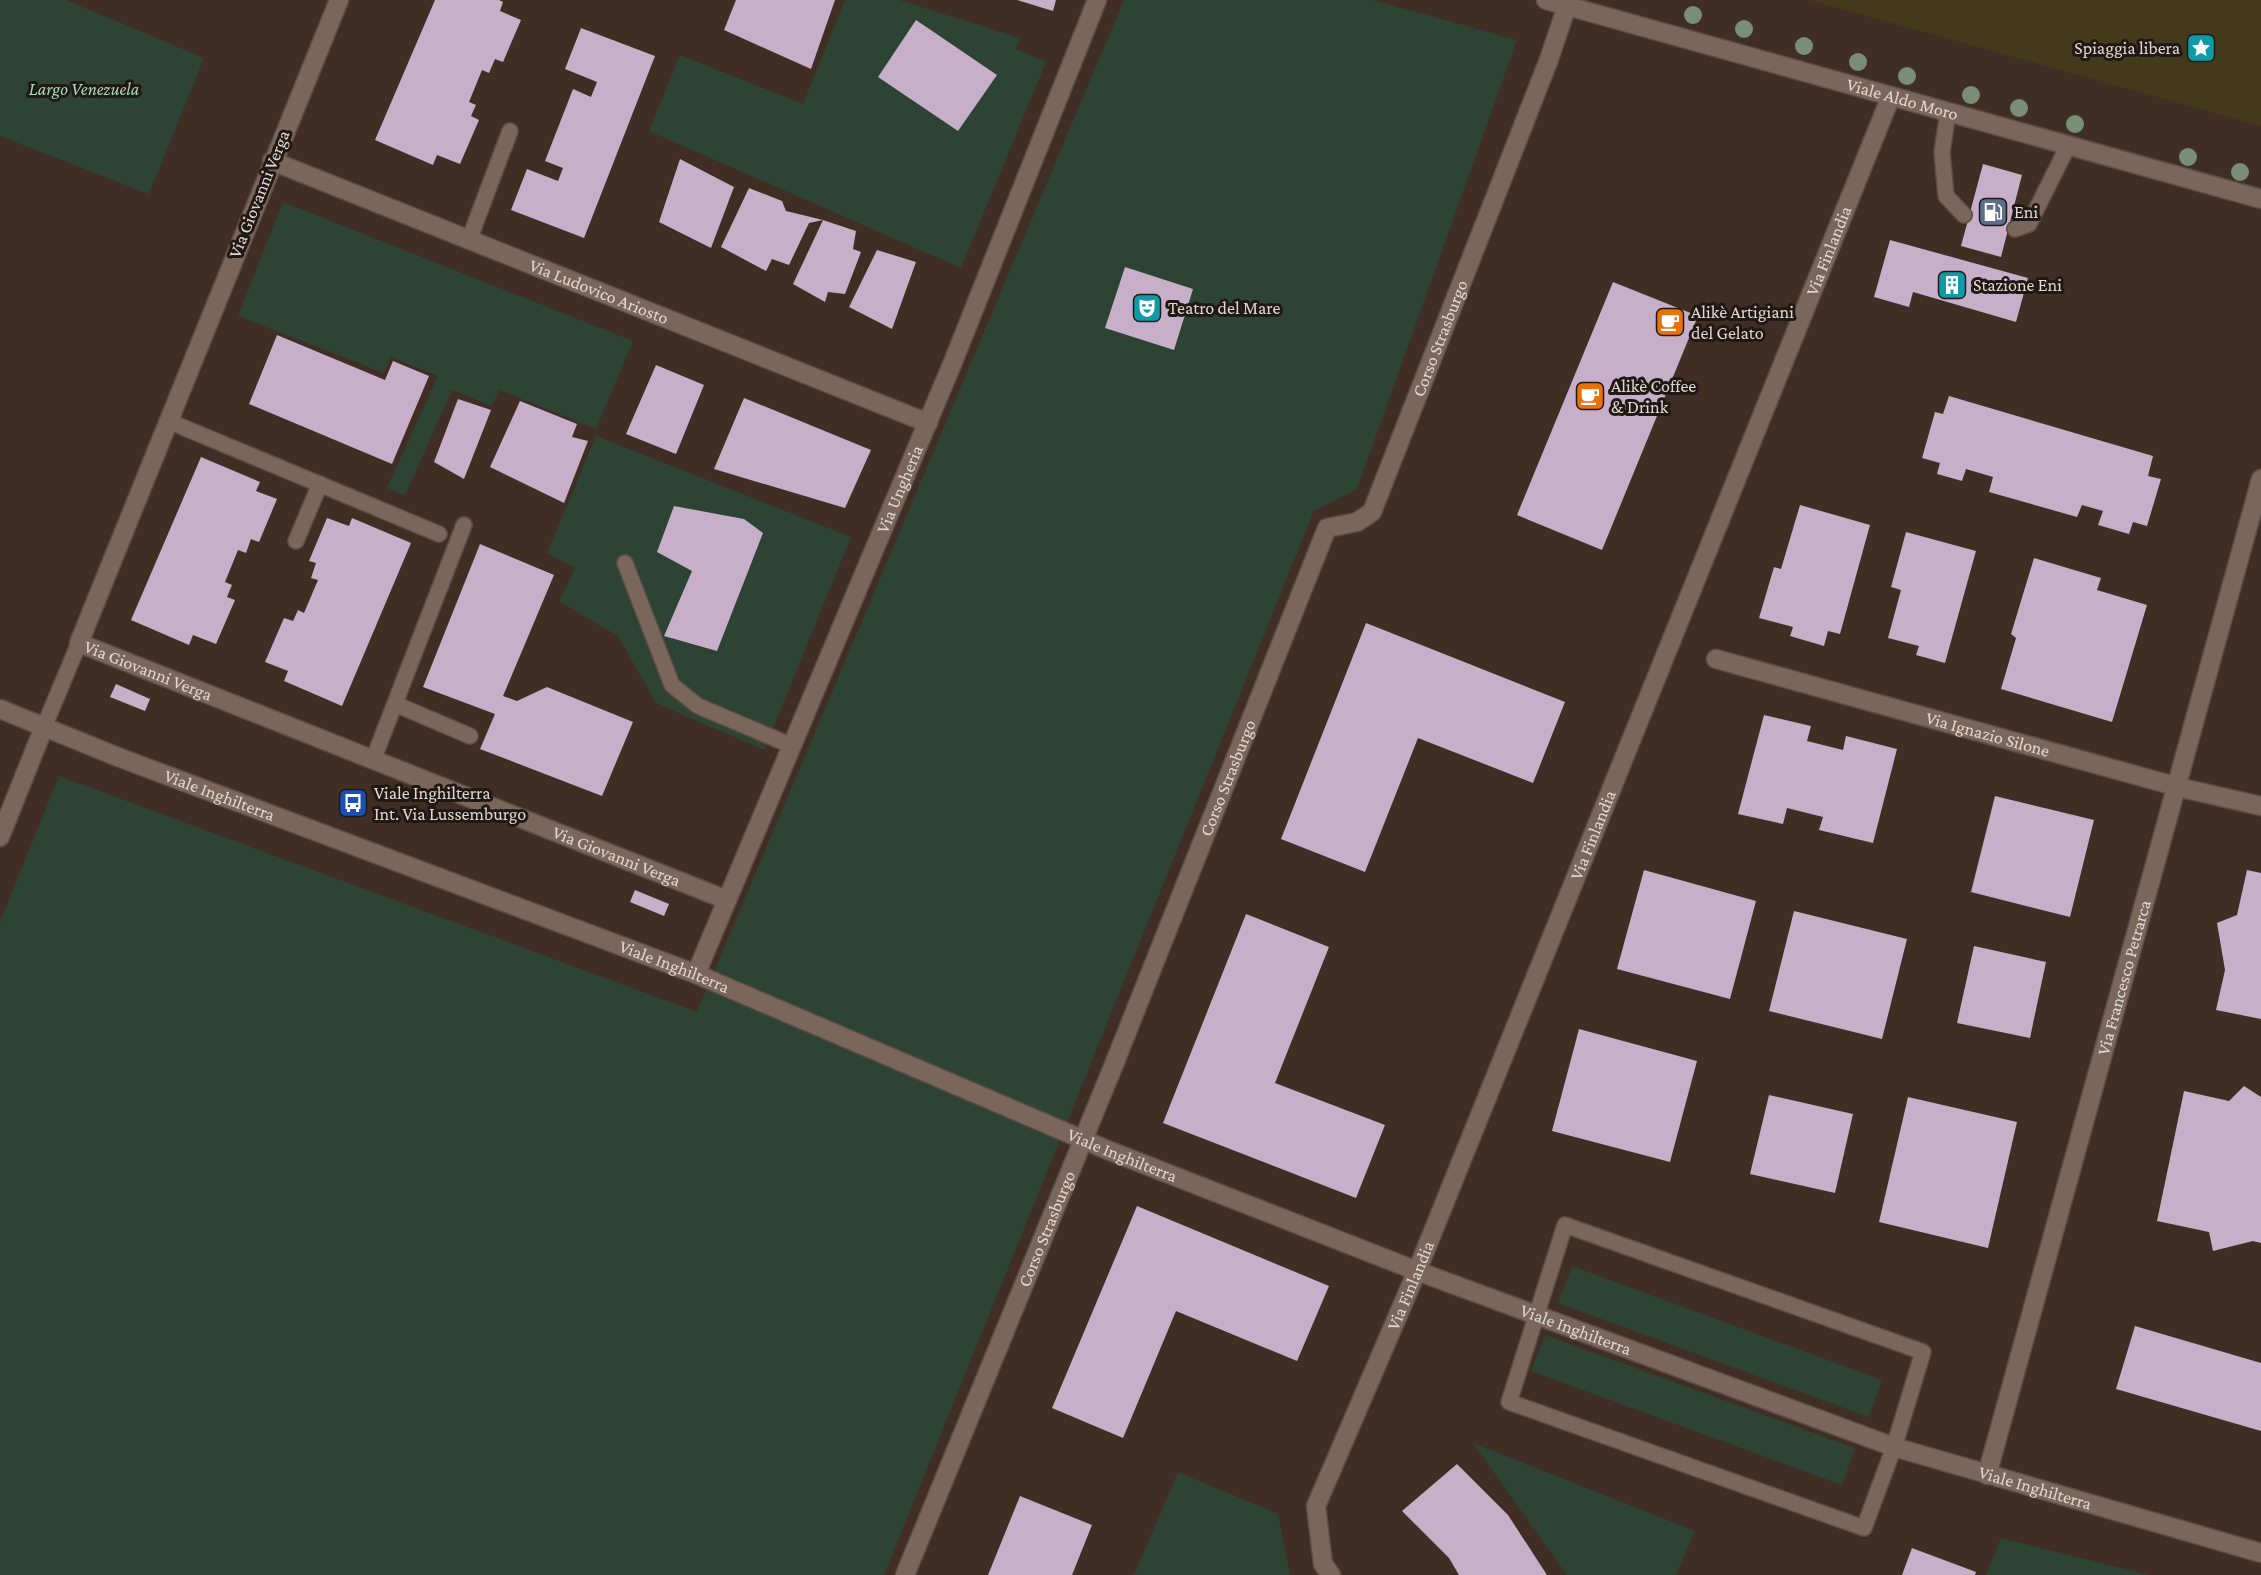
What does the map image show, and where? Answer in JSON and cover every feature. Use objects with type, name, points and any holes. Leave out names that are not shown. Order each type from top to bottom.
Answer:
[{"type":"street","name":"Via Giovanni Verga","points":[[339,0],[79,643],[728,900]]},
{"type":"street","name":"Via Ungheria","points":[[696,974],[790,745],[928,423],[1097,0]]},
{"type":"street","name":"Viale Aldo Moro","points":[[1546,0],[2261,199]]},
{"type":"street","name":"Corso Strasburgo","points":[[905,1575],[1327,528],[1357,522],[1372,512],[1544,73],[1567,6]]},
{"type":"street","name":"Via Finlandia","points":[[1331,1575],[1323,1564],[1316,1506],[1417,1271],[1891,96]]},
{"type":"street","name":"Via Ludovico Ariosto","points":[[272,161],[928,423]]},
{"type":"street","name":"Via Francesco Petrarca","points":[[1988,1475],[2175,785],[2261,480]]},
{"type":"street","name":"Via Ignazio Silone","points":[[1716,659],[2175,785],[2261,806]]},
{"type":"street","name":"Viale Inghilterra","points":[[0,709],[117,757],[696,974],[1082,1140],[1417,1271],[1894,1447],[2261,1553]]},
{"type":"street","points":[[0,837],[44,727]]},
{"type":"lane","points":[[1948,112],[1942,152],[1946,196],[1964,215]]},
{"type":"lane","points":[[469,240],[510,131]]},
{"type":"lane","points":[[2015,229],[2029,224],[2068,146]]},
{"type":"lane","points":[[168,421],[439,534]]},
{"type":"lane","points":[[296,540],[320,484]]},
{"type":"lane","points":[[373,760],[464,525]]},
{"type":"lane","points":[[625,563],[672,685],[698,706],[790,745]]},
{"type":"lane","points":[[44,727],[79,643]]},
{"type":"lane","points":[[395,704],[470,736]]},
{"type":"lane","points":[[1565,1225],[1923,1352],[1894,1447],[1864,1528],[1509,1402],[1565,1225]]},
{"type":"green space","name":"Largo Venezuela","points":[[0,0],[66,0],[204,58],[149,194],[0,136]]},
{"type":"green space","points":[[845,0],[899,0],[1020,38],[1016,49],[1046,62],[961,268],[649,131],[680,55],[803,104]]},
{"type":"green space","points":[[1124,0],[1373,0],[1517,40],[1357,489],[1314,511],[884,1575],[0,1575],[0,922],[59,776],[697,1012]]},
{"type":"green space","points":[[283,202],[633,341],[596,429],[499,390],[492,406],[452,390],[405,495],[387,488],[438,376],[391,357],[384,373],[238,316]]},
{"type":"green space","points":[[596,436],[851,537],[764,750],[656,703],[618,636],[559,601],[575,568],[547,553]]},
{"type":"green space","points":[[1572,1266],[1882,1380],[1869,1417],[1558,1303]]},
{"type":"green space","points":[[1545,1335],[1855,1448],[1842,1485],[1531,1371]]},
{"type":"green space","points":[[1473,1443],[1695,1531],[1676,1575],[1567,1575]]},
{"type":"green space","points":[[1178,1472],[1278,1514],[1290,1575],[1134,1575]]},
{"type":"green space","points":[[2001,1538],[2149,1575],[1986,1575]]},
{"type":"sand","points":[[1809,0],[2261,0],[2261,126],[1835,7]]},
{"type":"building","points":[[435,0],[499,0],[503,2],[500,11],[521,20],[503,62],[495,59],[489,73],[482,70],[469,102],[476,105],[471,116],[479,120],[460,164],[437,155],[433,165],[375,140]]},
{"type":"building","points":[[736,0],[835,0],[811,69],[724,30]]},
{"type":"building","points":[[1017,0],[1056,0],[1053,11]]},
{"type":"building","points":[[916,20],[997,75],[958,131],[878,77]]},
{"type":"building","points":[[581,28],[655,56],[584,238],[511,210],[527,169],[558,181],[563,168],[545,161],[573,89],[591,97],[597,82],[565,69]]},
{"type":"building","points":[[680,159],[734,187],[711,248],[659,222]]},
{"type":"building","points":[[1983,164],[2022,175],[2001,257],[1961,246]]},
{"type":"building","points":[[749,188],[782,201],[786,211],[823,220],[809,223],[789,265],[772,259],[766,271],[721,247]]},
{"type":"building","points":[[823,220],[856,231],[853,249],[861,252],[845,294],[828,292],[825,302],[793,284]]},
{"type":"building","name":"Stazione Eni","points":[[1890,240],[2028,278],[2016,322],[1913,292],[1909,307],[1874,297]]},
{"type":"building","points":[[877,250],[916,262],[892,329],[849,307]]},
{"type":"building","points":[[1125,267],[1193,289],[1174,350],[1105,328]]},
{"type":"building","points":[[1613,282],[1698,316],[1602,550],[1517,515]]},
{"type":"building","points":[[277,335],[385,380],[393,361],[429,376],[392,464],[249,404]]},
{"type":"building","points":[[656,365],[704,385],[676,454],[626,434]]},
{"type":"building","points":[[1949,396],[2153,456],[2148,476],[2161,479],[2147,526],[2133,522],[2129,534],[2098,525],[2103,511],[2082,505],[2077,517],[1989,492],[1993,477],[1966,469],[1962,481],[1937,474],[1940,463],[1922,458],[1935,412],[1943,414]]},
{"type":"building","points":[[744,398],[871,450],[845,508],[714,469]]},
{"type":"building","points":[[458,399],[491,410],[464,479],[434,462]]},
{"type":"building","points":[[520,401],[577,424],[572,437],[588,441],[564,503],[490,467]]},
{"type":"building","points":[[201,457],[260,482],[256,491],[277,499],[259,542],[251,539],[246,553],[238,550],[225,582],[232,585],[227,597],[235,600],[216,644],[193,635],[189,645],[131,620]]},
{"type":"building","points":[[1800,505],[1870,525],[1840,634],[1828,631],[1824,646],[1790,636],[1793,627],[1759,618],[1774,567],[1781,569]]},
{"type":"building","points":[[674,506],[744,519],[763,533],[717,651],[664,636],[692,571],[657,552]]},
{"type":"building","points":[[327,518],[349,526],[352,518],[411,543],[342,706],[284,681],[288,671],[265,662],[284,618],[293,621],[298,610],[304,613],[318,580],[311,578],[316,563],[309,561]]},
{"type":"building","points":[[1906,532],[1976,551],[1945,663],[1916,655],[1919,646],[1888,638],[1901,590],[1891,587]]},
{"type":"building","points":[[480,544],[554,575],[503,696],[517,701],[547,687],[633,722],[602,796],[480,749],[495,714],[423,687]]},
{"type":"building","points":[[2034,558],[2101,578],[2097,590],[2147,605],[2112,722],[2001,689],[2016,638],[2011,634]]},
{"type":"building","points":[[1366,623],[1565,702],[1533,783],[1418,738],[1365,872],[1281,839]]},
{"type":"building","points":[[116,684],[150,699],[145,711],[110,697]]},
{"type":"building","points":[[1764,715],[1811,726],[1807,741],[1843,750],[1846,736],[1897,749],[1873,843],[1819,830],[1823,817],[1787,808],[1783,824],[1738,814]]},
{"type":"building","points":[[1995,796],[2094,820],[2070,917],[1971,892]]},
{"type":"building","points":[[1644,870],[1756,901],[1730,999],[1617,969]]},
{"type":"building","points":[[2247,870],[2261,873],[2261,1019],[2216,1010],[2225,970],[2217,923],[2237,915]]},
{"type":"building","points":[[635,890],[669,904],[664,916],[630,902]]},
{"type":"building","points":[[1794,911],[1907,939],[1882,1039],[1769,1011]]},
{"type":"building","points":[[1246,914],[1329,947],[1275,1083],[1385,1125],[1356,1198],[1163,1123]]},
{"type":"building","points":[[1974,946],[2046,962],[2030,1038],[1957,1023]]},
{"type":"building","points":[[1579,1029],[1697,1061],[1670,1162],[1552,1131]]},
{"type":"building","points":[[2244,1086],[2261,1097],[2261,1243],[2253,1241],[2213,1251],[2209,1232],[2157,1221],[2184,1091],[2229,1101]]},
{"type":"building","points":[[1769,1095],[1853,1114],[1835,1193],[1750,1174]]},
{"type":"building","points":[[1908,1097],[2017,1122],[1988,1248],[1879,1222]]},
{"type":"building","points":[[1137,1206],[1329,1286],[1297,1361],[1176,1311],[1123,1438],[1052,1408]]},
{"type":"building","points":[[2135,1326],[2261,1363],[2261,1431],[2116,1389]]},
{"type":"building","points":[[1457,1464],[1508,1515],[1547,1575],[1459,1575],[1449,1558],[1402,1511]]},
{"type":"building","points":[[1020,1496],[1092,1525],[1072,1575],[988,1575]]},
{"type":"building","points":[[1912,1548],[1976,1572],[1975,1575],[1902,1575]]},
{"type":"place","name":"Spiaggia libera","points":[[2201,48]]},
{"type":"place","name":"Eni","points":[[1993,212]]},
{"type":"place","name":"Stazione Eni","points":[[1952,285]]},
{"type":"place","name":"Teatro del Mare","points":[[1147,308]]},
{"type":"place","name":"Alikè Artigiani del Gelato","points":[[1670,322]]},
{"type":"place","name":"Alikè Coffee & Drink","points":[[1590,396]]},
{"type":"place","name":"Viale Inghilterra Int. Via Lussemburgo","points":[[353,803]]}]
